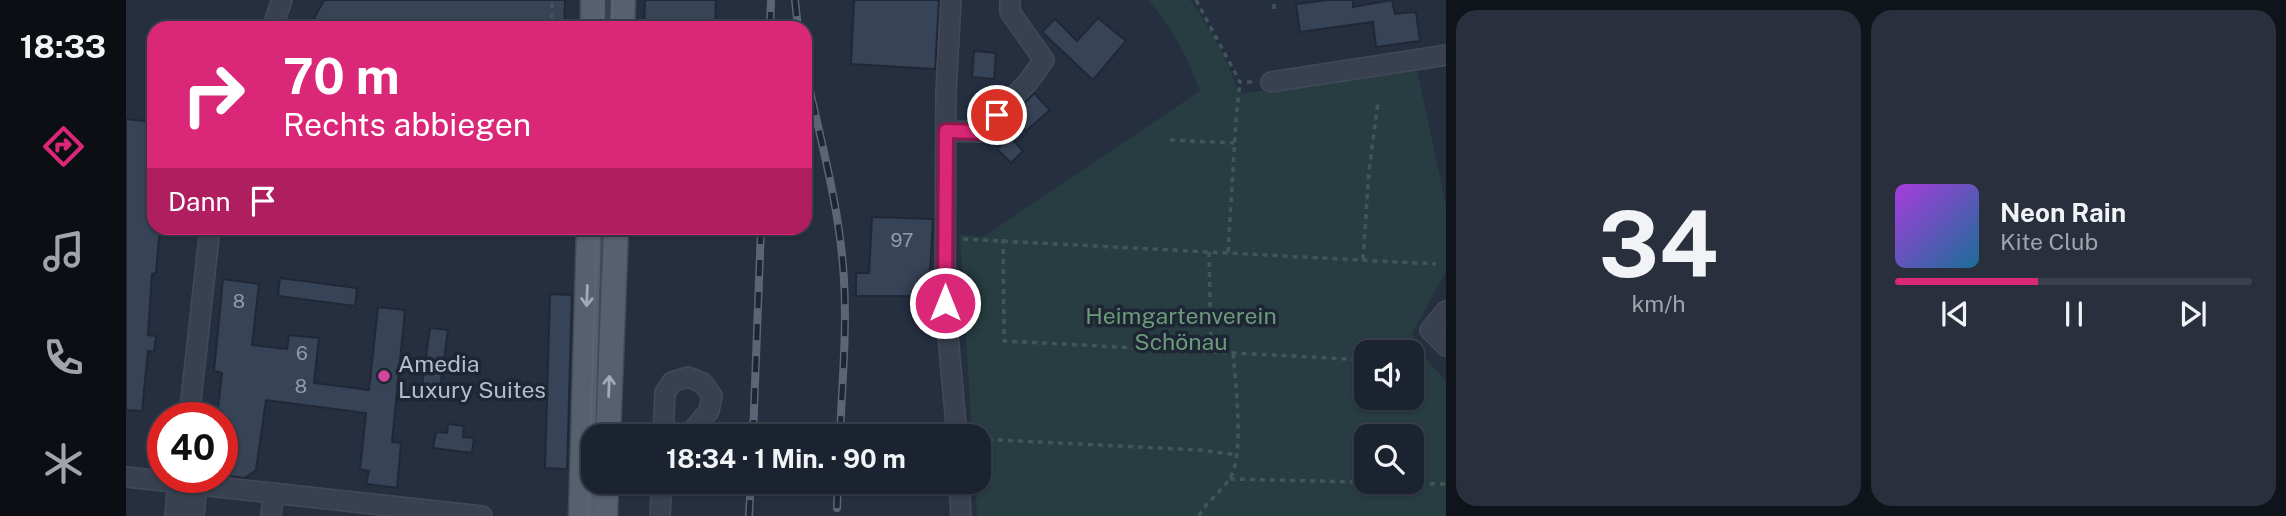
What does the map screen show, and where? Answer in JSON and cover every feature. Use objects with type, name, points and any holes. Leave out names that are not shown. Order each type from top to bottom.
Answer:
[{"type":"main road","points":[[593,0],[593,21]]},
{"type":"main road","points":[[622,21],[623,0]]},
{"type":"main road","points":[[580,516],[589,235]]},
{"type":"main road","points":[[608,424],[616,235]]},
{"type":"main road","points":[[606,516],[607,494]]},
{"type":"street","points":[[274,21],[282,0]]},
{"type":"street","points":[[607,21],[608,0]]},
{"type":"street","points":[[951,0],[946,131],[945,303],[956,424]]},
{"type":"street","points":[[946,131],[981,132],[1028,82],[1044,60],[1010,12],[1010,0]]},
{"type":"street","points":[[1271,82],[1446,55]]},
{"type":"street","points":[[191,402],[209,235]]},
{"type":"street","points":[[1446,311],[1430,330],[1446,345]]},
{"type":"street","points":[[664,424],[665,393],[672,382],[688,377],[703,383],[712,396],[709,411],[698,424]]},
{"type":"street","points":[[126,477],[147,479]]},
{"type":"street","points":[[238,489],[352,509],[482,516]]},
{"type":"street","points":[[174,516],[181,493]]},
{"type":"street","points":[[188,493],[194,516]]},
{"type":"street","points":[[271,514],[274,493]]},
{"type":"street","points":[[660,516],[661,494]]},
{"type":"street","points":[[960,494],[961,516]]},
{"type":"path","points":[[551,21],[552,0]]},
{"type":"path","points":[[1196,0],[1240,82],[1228,252]]},
{"type":"path","points":[[1274,0],[1274,9]]},
{"type":"path","points":[[1240,82],[1271,82]]},
{"type":"path","points":[[1363,259],[1369,171],[1378,102]]},
{"type":"path","points":[[1170,140],[1234,143]]},
{"type":"path","points":[[961,239],[1003,239],[1436,264]]},
{"type":"path","points":[[1003,239],[1004,341],[1354,359]]},
{"type":"path","points":[[1209,252],[1211,351]]},
{"type":"path","points":[[1199,516],[1217,491],[1230,479],[1238,455],[1233,352]]},
{"type":"path","points":[[991,440],[1200,450],[1238,455]]},
{"type":"path","points":[[1230,479],[1446,484]]},
{"type":"green space","name":"Heimgartenverein Schönau","points":[[1148,0],[1190,0],[1218,46],[1238,94],[1417,70],[1446,205],[1446,271],[1412,334],[1415,340],[1354,340],[1354,410],[1424,410],[1424,356],[1446,382],[1446,516],[977,516],[976,494],[991,494],[991,424],[971,424],[960,235],[983,237],[1200,91],[1165,21]]},
{"type":"building","points":[[324,0],[565,0],[564,21],[313,21]]},
{"type":"building","points":[[645,0],[716,0],[715,21],[644,21]]},
{"type":"building","points":[[854,0],[939,0],[935,69],[851,64]]},
{"type":"building","points":[[1353,0],[1353,7],[1392,0],[1395,14],[1416,12],[1420,41],[1376,47],[1373,22],[1300,32],[1296,4]]},
{"type":"building","points":[[1098,18],[1126,41],[1093,80],[1042,32],[1055,19],[1077,41]]},
{"type":"building","points":[[974,51],[996,53],[994,79],[972,77]]},
{"type":"building","points":[[1034,93],[1050,110],[1026,131],[1013,116]]},
{"type":"building","points":[[126,119],[147,121],[147,235],[159,235],[156,273],[152,274],[148,335],[156,336],[154,352],[148,351],[142,411],[126,410]]},
{"type":"building","points":[[1010,137],[1023,151],[1011,163],[997,149]]},
{"type":"building","points":[[872,217],[933,219],[931,296],[856,296],[856,273],[869,273]]},
{"type":"building","points":[[280,278],[357,288],[355,306],[278,296]]},
{"type":"building","points":[[223,279],[259,284],[252,345],[287,349],[289,335],[319,338],[314,383],[369,390],[378,307],[405,310],[392,442],[401,443],[397,488],[366,484],[369,471],[360,469],[366,413],[266,400],[256,470],[245,478],[238,477],[238,402],[219,402],[222,373],[214,371]]},
{"type":"building","points":[[550,294],[572,295],[567,469],[545,468]]},
{"type":"building","points":[[430,328],[448,330],[440,389],[422,386]]},
{"type":"building","points":[[448,424],[464,426],[463,437],[474,438],[472,453],[433,448],[436,432],[447,433]]},
{"type":"tram line","points":[[600,0],[602,21]]},
{"type":"tram line","points":[[612,21],[613,0]]},
{"type":"tram line","points":[[588,516],[597,235]]},
{"type":"railway","points":[[770,21],[771,0]]},
{"type":"railway","points":[[795,0],[797,21]]},
{"type":"railway","points":[[812,99],[829,173],[842,253],[845,319],[841,424]]},
{"type":"railway","points":[[753,424],[761,235]]},
{"type":"railway","points":[[749,516],[750,494]]},
{"type":"railway","points":[[837,508],[838,494]]},
{"type":"place","name":"Amedia Luxury Suites","points":[[384,376]]},
{"type":"route","points":[[945,303],[946,131],[981,132],[997,115]]}]
